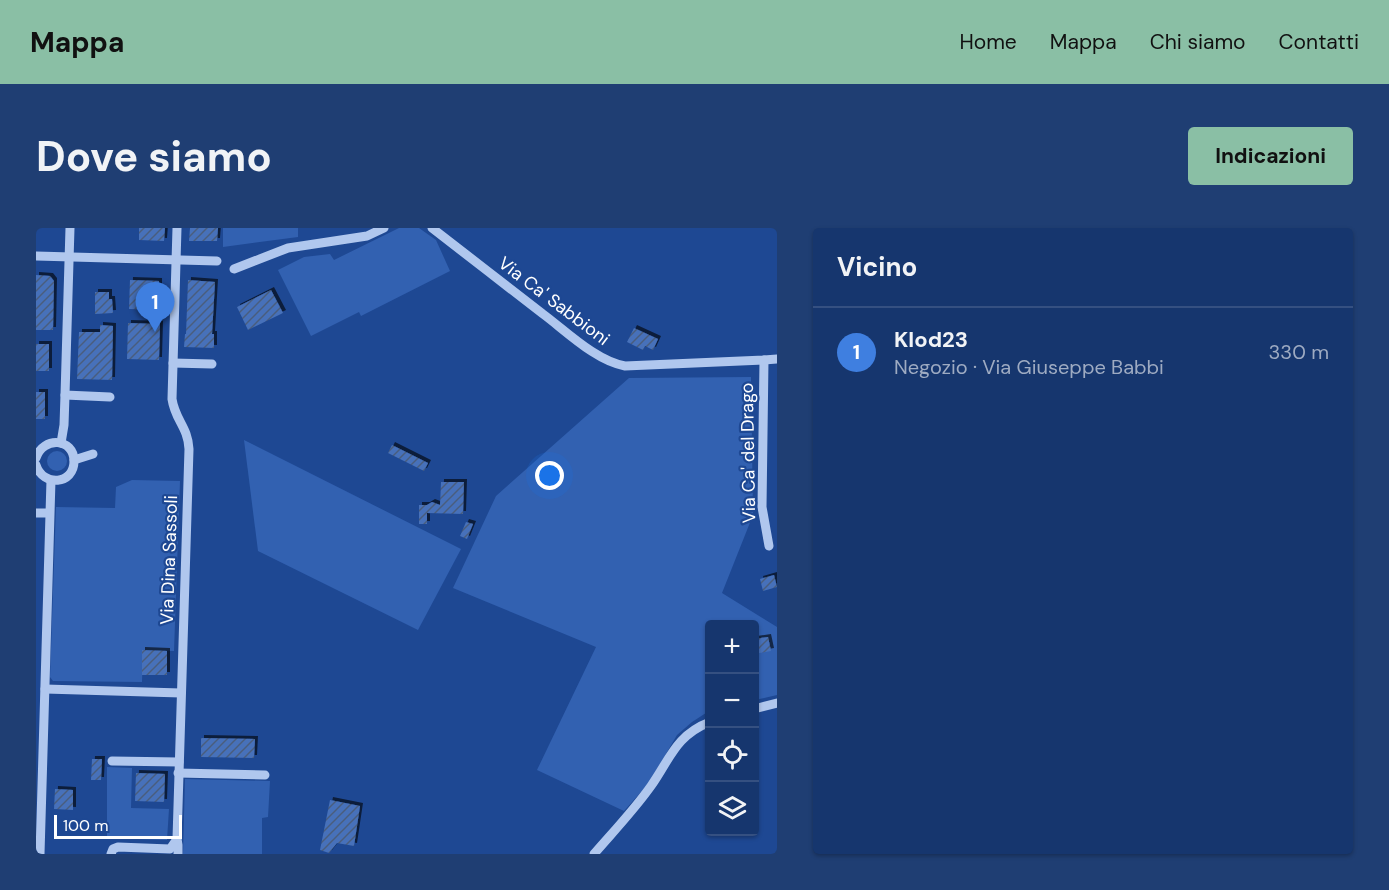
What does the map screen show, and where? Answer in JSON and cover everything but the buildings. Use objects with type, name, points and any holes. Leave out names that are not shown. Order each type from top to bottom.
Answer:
[{"type":"street","points":[[61,443],[64,425],[70,228]]},
{"type":"street","name":"Via Dina Sassoli","points":[[177,228],[172,399],[174,411],[186,432],[189,449],[178,773],[178,854]]},
{"type":"street","points":[[234,269],[288,248],[367,236],[384,228]]},
{"type":"street","name":"Via Ca' Sabbioni","points":[[432,228],[477,265],[589,349],[613,364],[624,366],[777,359]]},
{"type":"street","points":[[36,256],[217,261]]},
{"type":"street","name":"Via Ca' del Drago","points":[[764,360],[762,507],[769,546]]},
{"type":"street","points":[[173,363],[212,364]]},
{"type":"street","points":[[65,395],[110,397]]},
{"type":"street","points":[[36,458],[40,449],[53,442],[61,443],[70,449],[74,460],[70,473],[58,480],[44,477],[36,465]]},
{"type":"street","points":[[74,460],[93,454]]},
{"type":"street","points":[[40,854],[38,813],[45,689],[41,614],[51,480]]},
{"type":"street","points":[[36,513],[49,513]]},
{"type":"street","points":[[45,689],[181,693]]},
{"type":"street","points":[[759,708],[777,703]]},
{"type":"street","points":[[594,854],[651,786],[676,746],[689,733],[705,724]]},
{"type":"street","points":[[112,761],[179,762]]},
{"type":"street","points":[[178,773],[265,776]]},
{"type":"street","points":[[111,854],[113,849],[118,848],[170,849],[177,838]]},
{"type":"shaded area","points":[[223,228],[298,228],[298,237],[223,247]]},
{"type":"shaded area","points":[[399,228],[419,228],[436,240],[450,271],[361,316],[359,312],[311,336],[278,270],[304,257],[330,254],[334,260]]},
{"type":"shaded area","points":[[751,377],[753,515],[722,593],[777,627],[777,695],[759,699],[759,620],[705,620],[705,714],[677,735],[649,783],[624,811],[537,770],[596,647],[453,588],[496,496],[629,378]]},
{"type":"shaded area","points":[[244,440],[461,549],[418,630],[258,551]]},
{"type":"shaded area","points":[[57,451],[64,454],[67,461],[64,468],[57,471],[50,468],[47,461],[50,454]]},
{"type":"shaded area","points":[[132,480],[180,481],[174,651],[143,650],[142,682],[53,681],[50,677],[56,507],[115,508],[116,487]]},
{"type":"shaded area","points":[[107,767],[132,768],[131,808],[169,809],[167,840],[107,838]]},
{"type":"shaded area","points":[[185,779],[270,781],[268,817],[262,818],[262,854],[183,854]]},
{"type":"place","name":"Klod23","points":[[155,332]]}]
